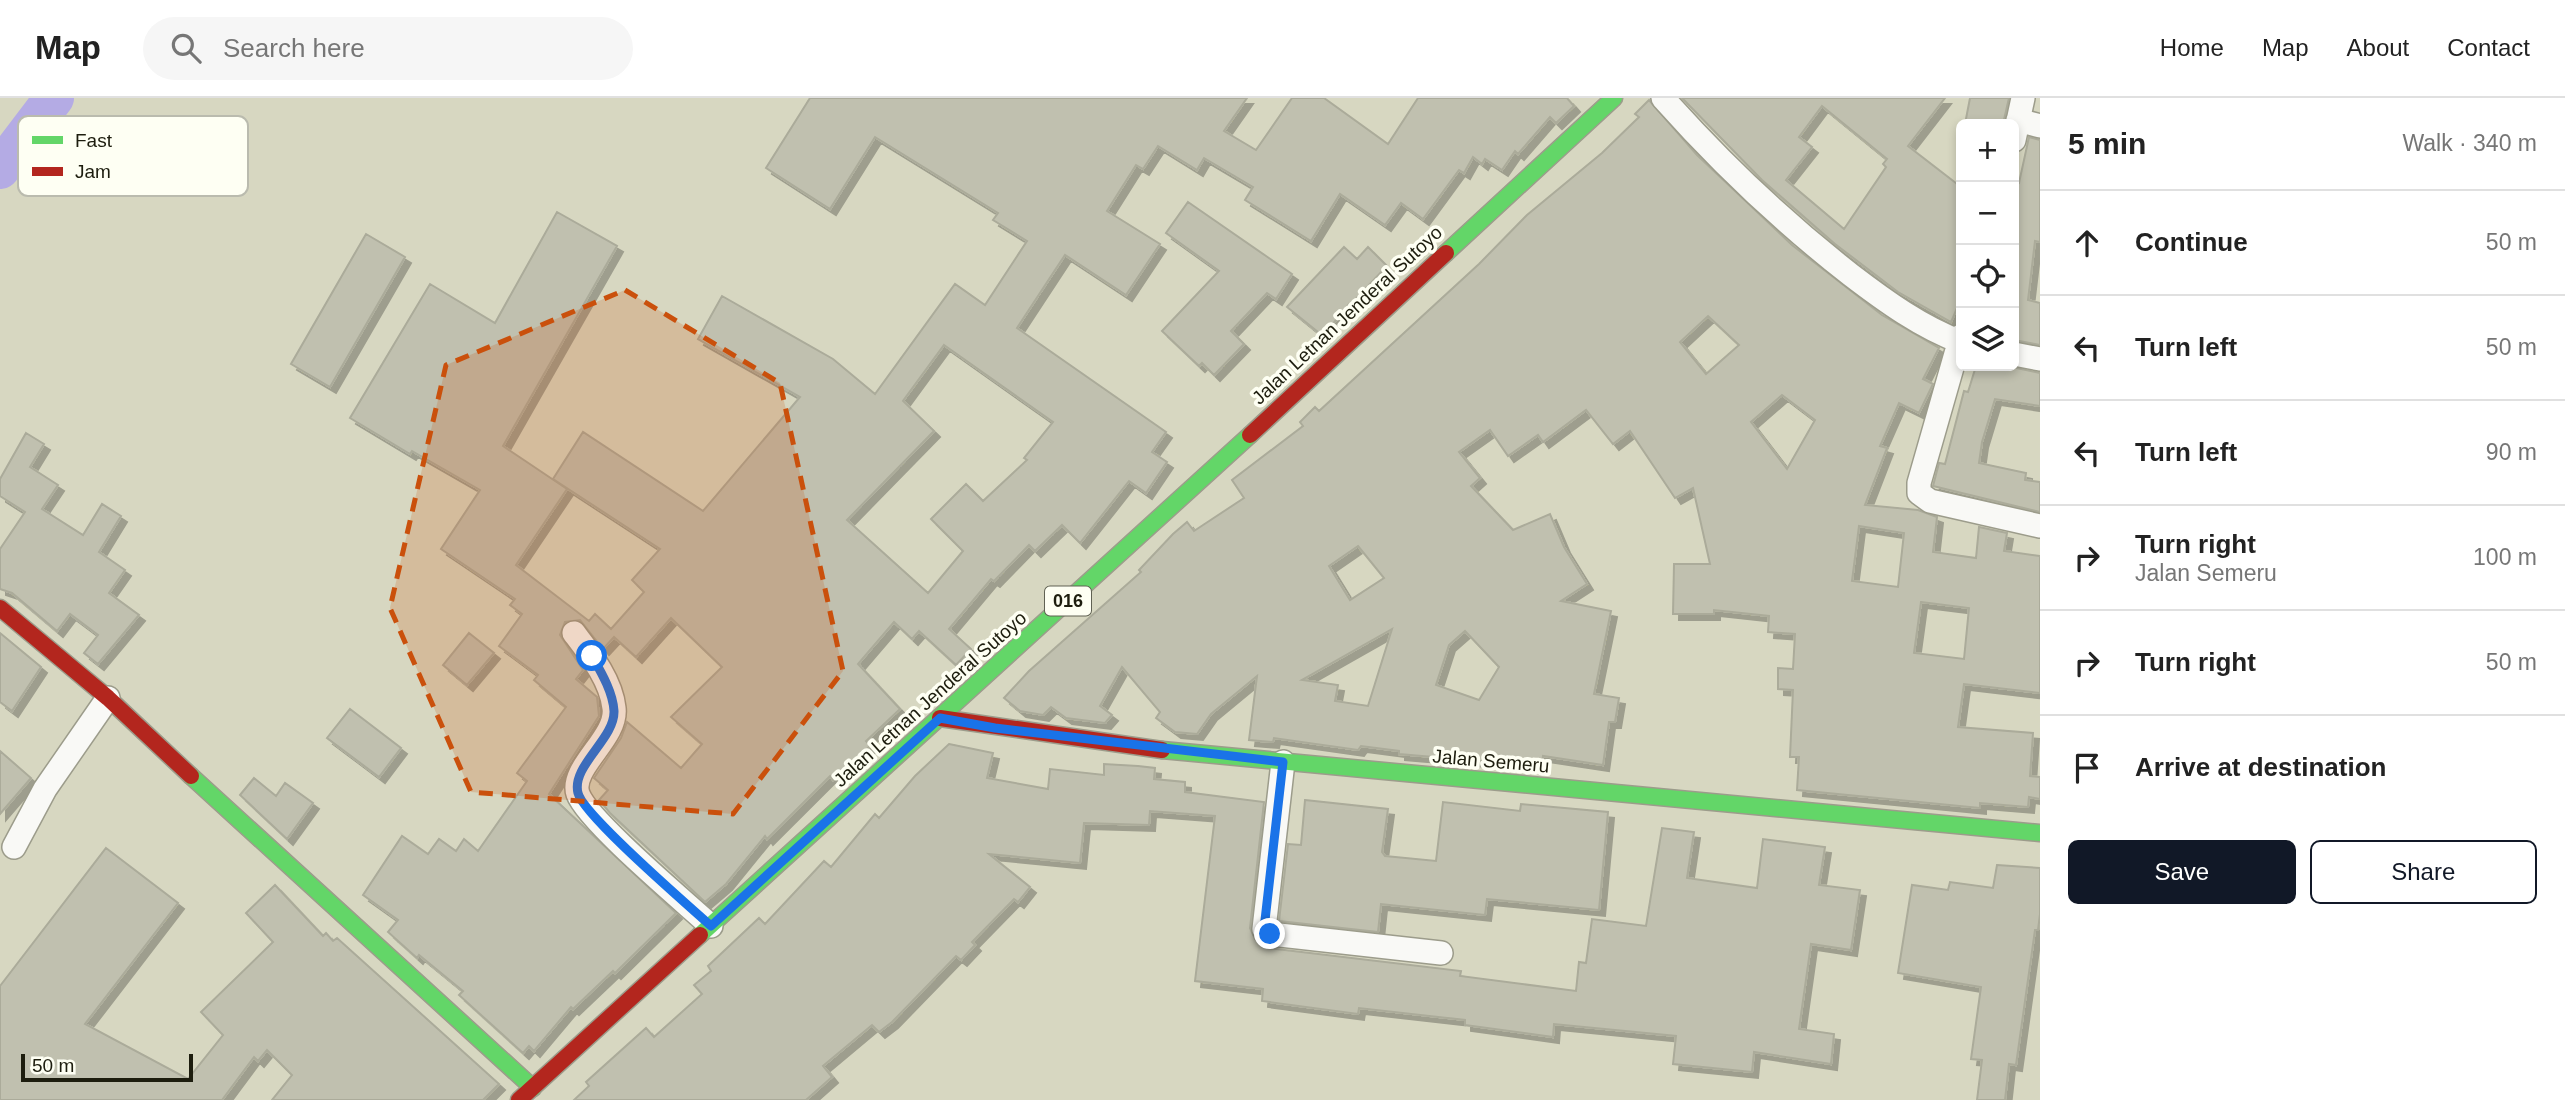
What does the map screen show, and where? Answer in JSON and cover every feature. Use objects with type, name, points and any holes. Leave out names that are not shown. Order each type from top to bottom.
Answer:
[{"type":"street","name":"Jalan Letnan Jenderal Sutoyo","points":[[519,1100],[940,718],[1614,98]]},
{"type":"street","points":[[1663,98],[1713,152],[1810,243],[1895,307],[1956,338]]},
{"type":"street","points":[[2019,355],[2040,359]]},
{"type":"street","points":[[1956,357],[1919,483],[1919,493],[1930,501],[2040,526]]},
{"type":"street","points":[[0,608],[108,698],[305,883],[533,1088]]},
{"type":"street","points":[[574,633],[601,672],[614,708],[612,726],[579,778],[580,797],[600,822],[711,926]]},
{"type":"street","points":[[14,847],[45,789],[108,698]]},
{"type":"street","name":"Jalan Semeru","points":[[940,718],[1008,730],[1283,762],[1766,805],[2040,833]]},
{"type":"street","points":[[1283,762],[1264,929],[1270,934],[1441,953]]},
{"type":"highlighted area","points":[[625,290],[780,383],[843,671],[733,814],[471,792],[390,608],[446,365]]},
{"type":"building","points":[[810,98],[1247,98],[1224,131],[1256,150],[1292,98],[1324,98],[1388,144],[1418,98],[1567,98],[1574,106],[1556,123],[1550,117],[1518,154],[1515,151],[1502,170],[1485,159],[1482,164],[1473,157],[1464,173],[1459,170],[1423,219],[1401,203],[1385,225],[1340,194],[1311,241],[1245,200],[1253,187],[1204,158],[1197,170],[1158,146],[1143,169],[1136,165],[1107,211],[1160,244],[1126,295],[1065,255],[1017,328],[1166,432],[1152,452],[1167,462],[1146,493],[1129,481],[1080,543],[1062,525],[1035,551],[1029,545],[994,581],[991,579],[949,629],[971,649],[956,665],[919,631],[912,639],[894,622],[858,664],[900,709],[866,741],[870,746],[833,780],[830,776],[767,839],[765,836],[726,884],[705,902],[610,813],[599,800],[608,790],[594,778],[621,738],[627,722],[681,768],[702,744],[671,717],[722,667],[671,618],[636,657],[614,637],[603,649],[580,620],[565,622],[560,635],[583,670],[576,679],[597,697],[599,716],[549,794],[676,913],[615,973],[613,971],[573,1009],[571,1007],[534,1051],[529,1046],[523,1053],[459,995],[463,991],[419,955],[417,958],[388,932],[398,920],[363,895],[402,836],[428,854],[439,839],[456,851],[464,839],[478,851],[527,781],[517,773],[566,707],[534,680],[538,675],[499,646],[522,614],[510,605],[515,599],[441,549],[480,490],[412,451],[410,454],[350,418],[430,284],[495,323],[557,212],[617,246],[503,446],[567,489],[516,565],[589,621],[595,614],[611,629],[644,592],[632,580],[660,549],[553,479],[583,432],[703,511],[800,397],[698,339],[722,296],[833,359],[875,394],[955,284],[985,305],[1027,241],[993,220],[998,213],[875,137],[830,209],[766,168]],"holes":[[[944,345],[1053,422],[1024,458],[1027,460],[983,501],[966,484],[931,519],[963,551],[928,593],[847,520],[934,431],[903,401]]]},
{"type":"building","points":[[1682,98],[1945,98],[1908,146],[1956,183],[1956,310],[1951,322],[1898,292],[1835,244],[1762,180]],"holes":[[[1822,106],[1887,159],[1883,164],[1886,167],[1844,229],[1786,180],[1812,147],[1799,137]]]},
{"type":"building","points":[[1970,98],[2009,98],[2004,119],[1966,119]]},
{"type":"building","points":[[1649,100],[1697,155],[1792,245],[1882,315],[1939,348],[1923,379],[1933,384],[1919,413],[1899,403],[1880,446],[1887,448],[1865,505],[1918,510],[1937,517],[1933,552],[1976,558],[1979,527],[2007,533],[2004,551],[2040,556],[2040,693],[1964,684],[1958,727],[2033,733],[2030,776],[2040,777],[2040,799],[2029,797],[2028,807],[1980,803],[1980,808],[1797,790],[1799,757],[1790,757],[1793,690],[1778,689],[1778,668],[1793,669],[1795,634],[1768,632],[1769,616],[1714,610],[1714,614],[1673,614],[1674,564],[1710,564],[1693,488],[1675,498],[1630,431],[1613,444],[1586,410],[1543,442],[1538,435],[1508,456],[1490,430],[1459,452],[1480,478],[1471,486],[1513,530],[1550,514],[1564,547],[1587,584],[1561,601],[1611,611],[1594,694],[1619,698],[1615,722],[1609,722],[1603,765],[1543,756],[1542,765],[1491,758],[1491,762],[1399,754],[1399,751],[1361,746],[1358,750],[1274,738],[1273,742],[1249,740],[1257,676],[1211,714],[1197,734],[1175,732],[1156,718],[1160,712],[1122,667],[1100,706],[1112,715],[1105,723],[1066,718],[1051,707],[1043,715],[1020,711],[1004,698],[1029,671],[1141,572],[1139,570],[1187,522],[1194,531],[1244,498],[1232,480],[1303,426],[1300,422],[1315,407],[1319,411],[1479,264],[1527,215],[1602,153],[1639,117],[1635,114]],"holes":[[[1708,316],[1739,345],[1706,374],[1680,342]],[[1782,395],[1815,420],[1787,469],[1751,422]],[[1859,526],[1904,533],[1898,587],[1852,581]],[[1358,546],[1384,578],[1350,600],[1329,566]],[[1921,602],[1969,608],[1964,659],[1914,653]],[[1392,629],[1368,706],[1335,701],[1338,685],[1302,680]],[[1465,631],[1499,667],[1479,700],[1436,685],[1449,645]]]},
{"type":"building","points":[[2029,137],[2040,140],[2040,242],[2035,241],[2028,300],[2040,303],[2040,345],[2019,341],[2019,183]]},
{"type":"building","points":[[1188,202],[1292,274],[1276,299],[1267,293],[1231,331],[1244,344],[1214,375],[1202,363],[1199,366],[1162,331],[1219,271],[1166,233]]},
{"type":"building","points":[[366,234],[405,257],[330,387],[291,364]]},
{"type":"building","points":[[1344,247],[1357,259],[1368,247],[1387,266],[1349,304],[1323,336],[1287,307]]},
{"type":"building","points":[[2019,369],[2040,373],[2040,406],[1995,399],[1982,442],[1979,463],[2026,473],[2025,480],[2040,482],[2040,512],[1933,486],[1939,463],[1945,464],[1964,391],[1968,392],[1974,371],[2019,371]]},
{"type":"building","points":[[26,433],[44,444],[30,467],[58,485],[42,509],[83,535],[102,504],[121,516],[99,552],[125,570],[109,593],[139,615],[98,664],[84,653],[98,635],[70,614],[57,631],[12,593],[0,589],[0,549],[25,512],[0,496],[0,479]]},
{"type":"building","points":[[0,633],[41,667],[12,711],[0,702]]},
{"type":"building","points":[[469,633],[494,653],[467,685],[443,665]]},
{"type":"building","points":[[350,709],[401,748],[379,777],[327,738]]},
{"type":"building","points":[[949,744],[993,753],[987,778],[1048,789],[1050,769],[1104,775],[1104,764],[1138,766],[1155,768],[1154,779],[1185,782],[1185,792],[1264,802],[1250,928],[1255,939],[1268,948],[1461,971],[1460,976],[1576,991],[1579,962],[1586,963],[1592,919],[1646,926],[1662,828],[1694,832],[1687,878],[1757,888],[1763,839],[1825,847],[1819,885],[1860,890],[1851,950],[1811,944],[1799,1029],[1834,1034],[1831,1064],[1754,1052],[1752,1072],[1673,1064],[1676,1036],[1554,1024],[1553,1037],[1465,1025],[1465,1020],[1359,1008],[1358,1014],[1262,1001],[1263,989],[1195,981],[1215,816],[1150,811],[1149,825],[1084,823],[1080,863],[989,854],[1030,887],[1018,902],[1014,899],[972,942],[975,945],[961,960],[956,956],[892,1022],[879,1032],[872,1025],[823,1066],[832,1077],[806,1100],[574,1100],[589,1086],[586,1082],[646,1028],[654,1037],[702,994],[694,985],[711,971],[708,966],[759,918],[765,924],[824,861],[831,867],[875,814],[879,818],[915,776]]},
{"type":"building","points":[[0,751],[31,778],[0,814]]},
{"type":"building","points":[[254,778],[276,796],[285,783],[313,803],[287,839],[240,795]]},
{"type":"building","points":[[1305,800],[1388,809],[1382,852],[1385,856],[1436,861],[1443,802],[1520,811],[1521,804],[1608,812],[1599,910],[1487,899],[1485,915],[1381,904],[1378,932],[1279,921],[1288,844],[1301,845]]},
{"type":"building","points":[[106,848],[178,903],[85,1024],[188,1079],[223,1035],[201,1012],[273,942],[246,913],[275,885],[323,936],[326,933],[333,941],[337,938],[499,1084],[483,1100],[272,1100],[292,1075],[267,1050],[258,1061],[254,1057],[222,1100],[0,1100],[0,986]]},
{"type":"building","points":[[1997,865],[2040,868],[2040,914],[2038,930],[2035,930],[2016,1065],[2009,1064],[2005,1100],[1977,1100],[1982,1060],[1971,1059],[1981,987],[1898,973],[1912,885],[1948,890],[1950,882],[1993,888]]},
{"type":"waterway","points":[[40,116],[54,98]]},
{"type":"waterway","points":[[0,169],[18,145]]},
{"type":"traffic: fast","points":[[1446,253],[1614,98]]},
{"type":"traffic: fast","points":[[700,935],[1250,435]]},
{"type":"traffic: fast","points":[[1162,750],[2040,833]]},
{"type":"traffic: fast","points":[[191,776],[533,1088]]},
{"type":"traffic: jam","points":[[1250,435],[1446,253]]},
{"type":"traffic: jam","points":[[0,608],[108,698],[191,776]]},
{"type":"traffic: jam","points":[[940,718],[1162,750]]},
{"type":"traffic: jam","points":[[519,1100],[700,935]]},
{"type":"route","points":[[592,656],[609,691],[614,717],[612,726],[579,778],[580,797],[600,822],[711,926],[940,718],[995,728],[1283,762],[1264,929],[1270,934]]}]
